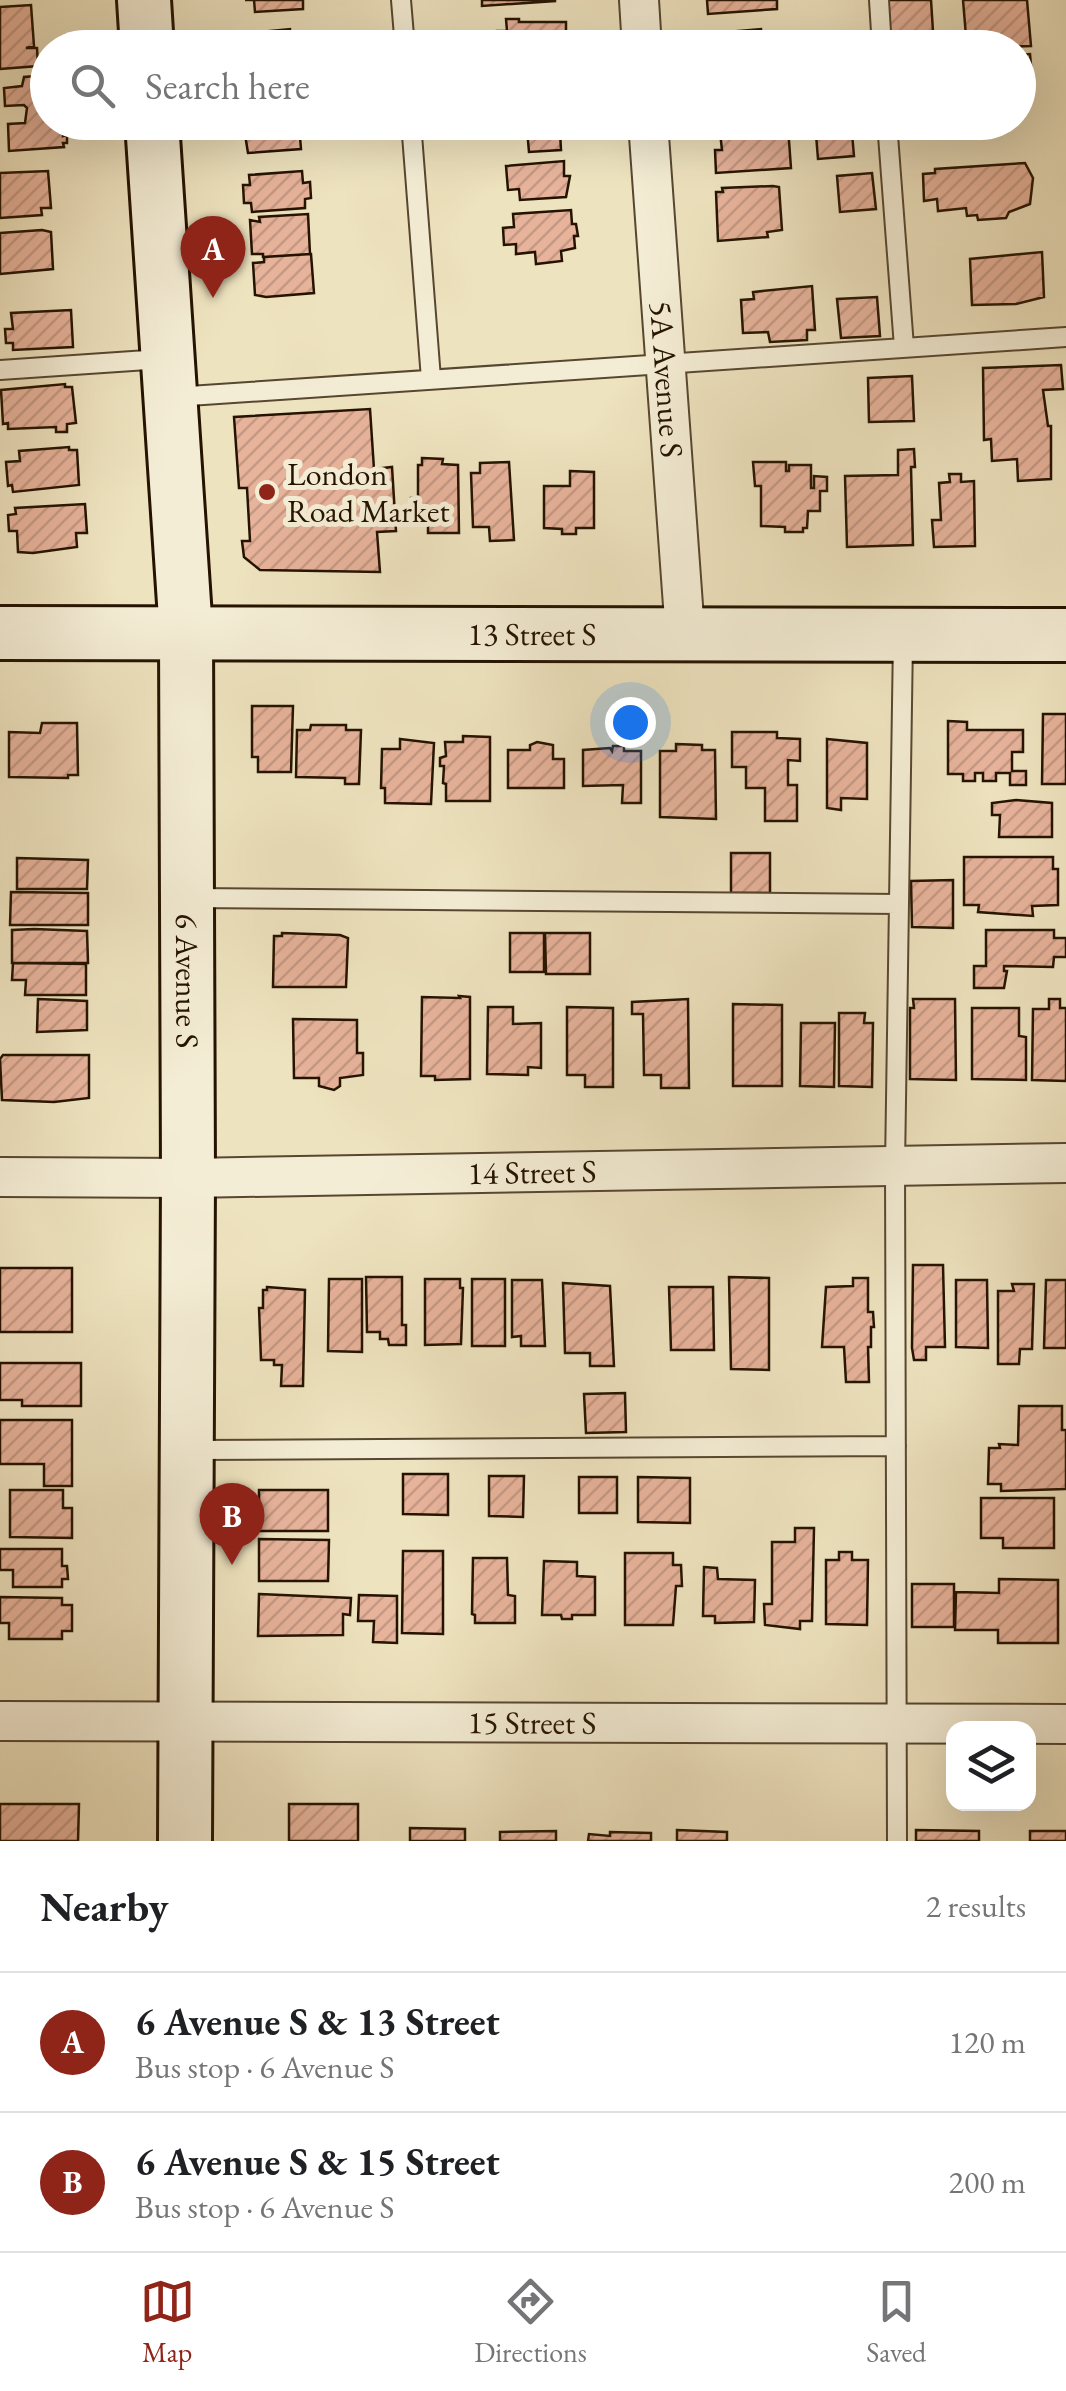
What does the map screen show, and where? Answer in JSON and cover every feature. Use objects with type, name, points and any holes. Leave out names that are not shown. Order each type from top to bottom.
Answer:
[{"type":"main road","points":[[144,0],[146,30]]},
{"type":"main road","name":"6 Avenue S","points":[[153,140],[186,633],[185,1841]]},
{"type":"main road","name":"13 Street S","points":[[0,632],[1066,635]]},
{"type":"street","points":[[639,0],[641,30]]},
{"type":"street","name":"5A Avenue S","points":[[649,140],[685,633]]},
{"type":"street","name":"14 Street S","points":[[0,1177],[188,1178],[1066,1163]]},
{"type":"street","name":"15 Street S","points":[[0,1721],[1066,1724]]},
{"type":"lane","points":[[401,0],[404,30]]},
{"type":"lane","points":[[879,0],[881,30]]},
{"type":"lane","points":[[412,140],[431,379]]},
{"type":"lane","points":[[889,140],[904,347]]},
{"type":"lane","points":[[0,370],[169,378],[431,379],[1066,337]]},
{"type":"lane","points":[[896,1841],[895,1166],[903,634]]},
{"type":"lane","points":[[187,898],[899,904]]},
{"type":"lane","points":[[187,1450],[896,1446]]},
{"type":"building","points":[[254,0],[303,0],[303,9],[255,12]]},
{"type":"building","points":[[482,0],[555,0],[555,1],[482,6]]},
{"type":"building","points":[[707,0],[777,0],[777,9],[708,14]]},
{"type":"building","points":[[888,0],[931,0],[933,30],[889,30]]},
{"type":"building","points":[[963,0],[1027,0],[1030,30],[966,30]]},
{"type":"building","points":[[31,5],[33,30],[30,47],[26,48],[30,48],[30,67],[0,69],[0,7]]},
{"type":"building","points":[[506,19],[566,22],[566,30],[507,30]]},
{"type":"building","points":[[30,76],[30,140],[67,140],[64,147],[9,151],[8,124],[25,123],[27,108],[5,106],[4,88],[22,86],[24,77]]},
{"type":"building","points":[[246,140],[300,140],[301,149],[248,153]]},
{"type":"building","points":[[528,140],[560,140],[561,150],[529,152]]},
{"type":"building","points":[[721,140],[789,140],[791,168],[716,173],[715,150],[722,150]]},
{"type":"building","points":[[816,140],[853,140],[854,156],[818,159]]},
{"type":"building","points":[[564,161],[564,176],[570,176],[566,197],[520,200],[519,189],[508,190],[506,166]]},
{"type":"building","points":[[1025,163],[1033,178],[1030,204],[1009,212],[1006,218],[978,220],[977,215],[967,216],[966,208],[938,211],[937,199],[924,201],[923,174],[935,173],[935,169]]},
{"type":"building","points":[[48,171],[51,208],[41,208],[42,215],[0,218],[0,173]]},
{"type":"building","points":[[302,171],[303,183],[310,182],[311,198],[305,199],[305,208],[252,212],[251,203],[244,203],[243,185],[250,185],[249,175]]},
{"type":"building","points":[[872,173],[876,209],[840,212],[837,176]]},
{"type":"building","points":[[779,187],[782,230],[767,232],[768,237],[718,241],[716,192],[723,192],[722,188]]},
{"type":"building","points":[[571,210],[578,236],[574,236],[575,248],[561,251],[562,261],[536,264],[535,252],[516,254],[516,244],[504,245],[503,228],[514,227],[513,214]]},
{"type":"building","points":[[308,214],[310,254],[252,254],[250,220],[260,222],[259,217]]},
{"type":"building","points":[[51,232],[53,269],[0,274],[0,233]]},
{"type":"building","points":[[1042,252],[1044,297],[1016,304],[972,305],[970,259]]},
{"type":"building","points":[[311,254],[314,293],[255,295],[253,263],[264,262],[264,257]]},
{"type":"building","points":[[812,286],[815,330],[807,330],[807,340],[770,342],[768,332],[743,333],[741,300],[754,299],[753,292]]},
{"type":"building","points":[[877,297],[880,336],[841,338],[837,299]]},
{"type":"building","points":[[71,310],[73,347],[13,350],[13,343],[6,343],[5,329],[13,329],[11,313]]},
{"type":"building","points":[[1061,365],[1063,389],[1043,390],[1051,426],[1051,479],[1018,481],[1017,459],[992,461],[991,439],[984,440],[983,368]]},
{"type":"building","points":[[912,376],[914,421],[869,422],[868,378]]},
{"type":"building","points":[[65,384],[72,387],[76,423],[67,424],[67,432],[56,432],[56,427],[8,429],[8,423],[3,424],[1,390]]},
{"type":"building","points":[[370,409],[374,469],[392,467],[396,531],[377,532],[380,572],[260,570],[244,557],[242,541],[250,541],[247,488],[239,488],[234,417]]},
{"type":"building","points":[[69,447],[77,450],[79,485],[13,492],[12,485],[8,486],[6,462],[20,461],[19,451]]},
{"type":"building","points":[[914,449],[913,545],[847,547],[845,476],[898,475],[898,450]]},
{"type":"building","points":[[422,458],[443,459],[442,464],[458,465],[459,533],[428,533],[428,522],[411,521],[411,498],[418,498],[418,465],[422,465]]},
{"type":"building","points":[[509,462],[514,540],[490,541],[489,527],[473,527],[471,473],[480,473],[480,463]]},
{"type":"building","points":[[753,462],[786,462],[786,471],[789,465],[811,465],[811,488],[814,476],[827,477],[827,491],[820,491],[820,511],[808,511],[803,532],[761,526],[761,486],[755,486]]},
{"type":"building","points":[[570,471],[594,472],[594,528],[576,528],[576,534],[562,534],[562,529],[544,528],[544,486],[570,486]]},
{"type":"building","points":[[949,474],[961,474],[961,482],[974,481],[975,546],[934,547],[932,520],[941,520],[939,483],[950,482]]},
{"type":"building","points":[[85,504],[87,533],[76,533],[77,547],[18,552],[17,531],[9,531],[8,515],[16,514],[15,508]]},
{"type":"building","points":[[252,706],[293,706],[291,772],[258,772],[258,757],[252,757]]},
{"type":"building","points":[[1043,714],[1066,714],[1066,784],[1042,784]]},
{"type":"building","points":[[948,721],[967,722],[967,730],[1023,730],[1023,752],[1012,752],[1012,771],[1026,771],[1026,785],[1010,785],[1010,773],[996,773],[996,781],[983,781],[983,773],[975,773],[975,781],[963,781],[963,774],[948,774]]},
{"type":"building","points":[[42,723],[77,723],[78,775],[9,777],[9,732],[40,733]]},
{"type":"building","points":[[311,725],[346,725],[346,730],[361,730],[359,784],[345,784],[345,778],[296,777],[297,730],[310,730]]},
{"type":"building","points":[[732,732],[777,732],[777,738],[800,739],[800,761],[788,760],[788,785],[797,785],[797,821],[765,821],[765,788],[746,788],[746,767],[732,767]]},
{"type":"building","points":[[463,736],[490,737],[490,801],[446,801],[440,758],[446,756],[445,742],[463,742]]},
{"type":"building","points":[[400,739],[434,743],[431,804],[385,803],[385,788],[381,788],[382,749],[400,749]]},
{"type":"building","points":[[827,739],[867,743],[867,799],[841,798],[841,810],[827,808]]},
{"type":"building","points":[[676,744],[715,750],[716,819],[660,817],[660,751],[676,751]]},
{"type":"building","points":[[530,745],[553,745],[553,759],[564,759],[564,788],[508,788],[508,750],[530,750]]},
{"type":"building","points":[[613,746],[641,751],[641,803],[622,803],[623,785],[583,786],[583,750],[612,751]]},
{"type":"building","points":[[992,803],[1052,803],[1052,837],[999,837],[1000,815],[992,815]]},
{"type":"building","points":[[731,853],[770,853],[770,893],[731,893]]},
{"type":"building","points":[[964,857],[1053,857],[1053,869],[1058,869],[1058,905],[1032,906],[1033,916],[978,912],[979,905],[964,905]]},
{"type":"building","points":[[17,858],[88,860],[87,889],[17,889]]},
{"type":"building","points":[[953,880],[953,928],[912,927],[911,881]]},
{"type":"building","points":[[11,892],[88,893],[88,925],[10,925]]},
{"type":"building","points":[[12,930],[87,931],[88,963],[12,963]]},
{"type":"building","points":[[986,930],[1054,930],[1054,938],[1066,938],[1066,957],[1054,957],[1053,967],[1004,966],[1004,988],[974,988],[974,966],[986,966]]},
{"type":"building","points":[[282,933],[348,938],[346,987],[273,987],[274,936]]},
{"type":"building","points":[[510,933],[544,933],[544,972],[510,972]]},
{"type":"building","points":[[545,933],[590,933],[590,974],[546,974]]},
{"type":"building","points":[[13,963],[86,964],[86,995],[25,995],[26,980],[12,980]]},
{"type":"building","points":[[422,997],[470,997],[470,1079],[435,1080],[435,1076],[421,1076]]},
{"type":"building","points":[[38,999],[87,1001],[87,1030],[37,1032]]},
{"type":"building","points":[[688,999],[689,1088],[661,1088],[661,1075],[644,1075],[643,1014],[632,1014],[632,1002]]},
{"type":"building","points":[[913,999],[955,999],[956,1080],[910,1079]]},
{"type":"building","points":[[1049,999],[1060,999],[1060,1008],[1066,1008],[1066,1081],[1032,1080],[1033,1009],[1049,1009]]},
{"type":"building","points":[[733,1004],[782,1005],[782,1086],[733,1086]]},
{"type":"building","points":[[488,1007],[513,1007],[513,1024],[541,1023],[541,1068],[528,1067],[528,1075],[487,1074]]},
{"type":"building","points":[[567,1007],[613,1008],[613,1087],[585,1087],[585,1075],[567,1075]]},
{"type":"building","points":[[972,1008],[1019,1008],[1019,1036],[1026,1037],[1026,1080],[972,1079]]},
{"type":"building","points":[[839,1013],[865,1013],[864,1023],[873,1023],[872,1087],[839,1086]]},
{"type":"building","points":[[293,1019],[357,1020],[357,1053],[363,1053],[363,1075],[340,1078],[340,1086],[334,1090],[319,1086],[319,1078],[294,1078]]},
{"type":"building","points":[[801,1023],[835,1023],[834,1087],[800,1086]]},
{"type":"building","points":[[3,1055],[89,1055],[89,1098],[54,1102],[2,1100]]},
{"type":"building","points":[[913,1265],[943,1265],[945,1347],[926,1347],[926,1360],[914,1360],[912,1348]]},
{"type":"building","points":[[0,1268],[72,1268],[72,1332],[0,1332]]},
{"type":"building","points":[[366,1277],[402,1277],[406,1345],[389,1345],[388,1339],[380,1339],[380,1332],[367,1332]]},
{"type":"building","points":[[729,1277],[769,1278],[769,1370],[731,1369]]},
{"type":"building","points":[[853,1278],[868,1278],[868,1312],[873,1312],[874,1327],[868,1347],[869,1382],[846,1382],[844,1347],[822,1347],[826,1287],[853,1286]]},
{"type":"building","points":[[329,1279],[362,1279],[362,1352],[328,1351]]},
{"type":"building","points":[[425,1279],[460,1279],[461,1344],[425,1345]]},
{"type":"building","points":[[472,1279],[505,1279],[505,1346],[472,1346]]},
{"type":"building","points":[[512,1280],[542,1280],[545,1346],[521,1346],[521,1336],[512,1337]]},
{"type":"building","points":[[956,1280],[987,1280],[988,1348],[956,1347]]},
{"type":"building","points":[[1046,1280],[1066,1280],[1066,1348],[1044,1348]]},
{"type":"building","points":[[563,1283],[610,1286],[614,1366],[590,1366],[590,1353],[565,1353]]},
{"type":"building","points":[[1012,1284],[1034,1284],[1032,1349],[1020,1349],[1019,1364],[998,1364],[998,1291],[1014,1291]]},
{"type":"building","points":[[669,1287],[713,1287],[714,1350],[671,1350]]},
{"type":"building","points":[[263,1290],[305,1290],[303,1386],[281,1386],[282,1365],[274,1365],[274,1360],[261,1360],[259,1308],[263,1308]]},
{"type":"building","points":[[0,1363],[81,1363],[81,1406],[22,1406],[22,1400],[0,1400]]},
{"type":"building","points":[[625,1393],[626,1432],[586,1433],[584,1394]]},
{"type":"building","points":[[1019,1406],[1062,1406],[1066,1489],[1001,1491],[1001,1484],[988,1484],[989,1448],[1018,1445]]},
{"type":"building","points":[[0,1420],[72,1420],[72,1486],[44,1486],[44,1464],[0,1464]]},
{"type":"building","points":[[403,1474],[448,1474],[448,1515],[403,1514]]},
{"type":"building","points":[[489,1476],[524,1476],[523,1517],[489,1516]]},
{"type":"building","points":[[579,1477],[617,1477],[617,1513],[579,1513]]},
{"type":"building","points":[[638,1477],[690,1478],[690,1523],[638,1522]]},
{"type":"building","points":[[10,1490],[63,1490],[63,1508],[72,1508],[72,1538],[10,1537]]},
{"type":"building","points":[[259,1490],[328,1490],[328,1531],[259,1531]]},
{"type":"building","points":[[981,1498],[1054,1498],[1054,1548],[1003,1548],[1003,1538],[981,1538]]},
{"type":"building","points":[[795,1528],[814,1528],[812,1621],[800,1621],[800,1629],[765,1625],[764,1604],[772,1604],[772,1542],[795,1542]]},
{"type":"building","points":[[259,1539],[329,1540],[328,1581],[259,1581]]},
{"type":"building","points":[[0,1549],[62,1549],[62,1566],[67,1566],[68,1579],[62,1579],[62,1587],[13,1587],[13,1570],[0,1570]]},
{"type":"building","points":[[403,1551],[443,1551],[443,1634],[402,1633]]},
{"type":"building","points":[[839,1552],[852,1552],[852,1560],[868,1560],[867,1625],[826,1624],[826,1560],[839,1560]]},
{"type":"building","points":[[625,1553],[673,1553],[673,1565],[681,1565],[682,1586],[676,1586],[673,1625],[625,1625]]},
{"type":"building","points":[[473,1558],[507,1558],[508,1595],[515,1596],[515,1623],[475,1623]]},
{"type":"building","points":[[544,1561],[577,1562],[577,1576],[595,1577],[595,1615],[562,1619],[561,1615],[542,1615]]},
{"type":"building","points":[[704,1567],[717,1568],[718,1579],[755,1580],[754,1622],[715,1623],[715,1616],[703,1616]]},
{"type":"building","points":[[999,1579],[1058,1580],[1058,1643],[998,1643],[998,1630],[955,1630],[956,1592],[999,1593]]},
{"type":"building","points":[[912,1584],[954,1584],[954,1627],[912,1627]]},
{"type":"building","points":[[259,1594],[351,1598],[350,1615],[343,1614],[343,1635],[258,1636]]},
{"type":"building","points":[[359,1595],[397,1596],[397,1643],[373,1642],[374,1621],[358,1621]]},
{"type":"building","points":[[0,1597],[62,1598],[62,1605],[72,1605],[72,1631],[62,1631],[62,1639],[9,1639],[9,1623],[0,1623]]},
{"type":"building","points":[[0,1804],[79,1804],[78,1841],[0,1841]]},
{"type":"building","points":[[289,1804],[358,1804],[358,1841],[289,1841]]},
{"type":"building","points":[[410,1828],[465,1829],[465,1841],[410,1841]]},
{"type":"building","points":[[677,1830],[727,1832],[727,1841],[677,1841]]},
{"type":"building","points":[[916,1830],[979,1831],[979,1841],[916,1841]]},
{"type":"building","points":[[556,1831],[556,1841],[500,1841],[500,1832]]},
{"type":"building","points":[[1030,1831],[1066,1831],[1066,1841],[1030,1841]]},
{"type":"building","points":[[610,1832],[651,1833],[651,1841],[588,1841],[589,1834],[610,1836]]},
{"type":"place","name":"6 Avenue S & 13 Street","points":[[213,298]]},
{"type":"place","name":"London Road Market","points":[[267,492]]},
{"type":"place","name":"6 Avenue S & 15 Street","points":[[232,1565]]}]
